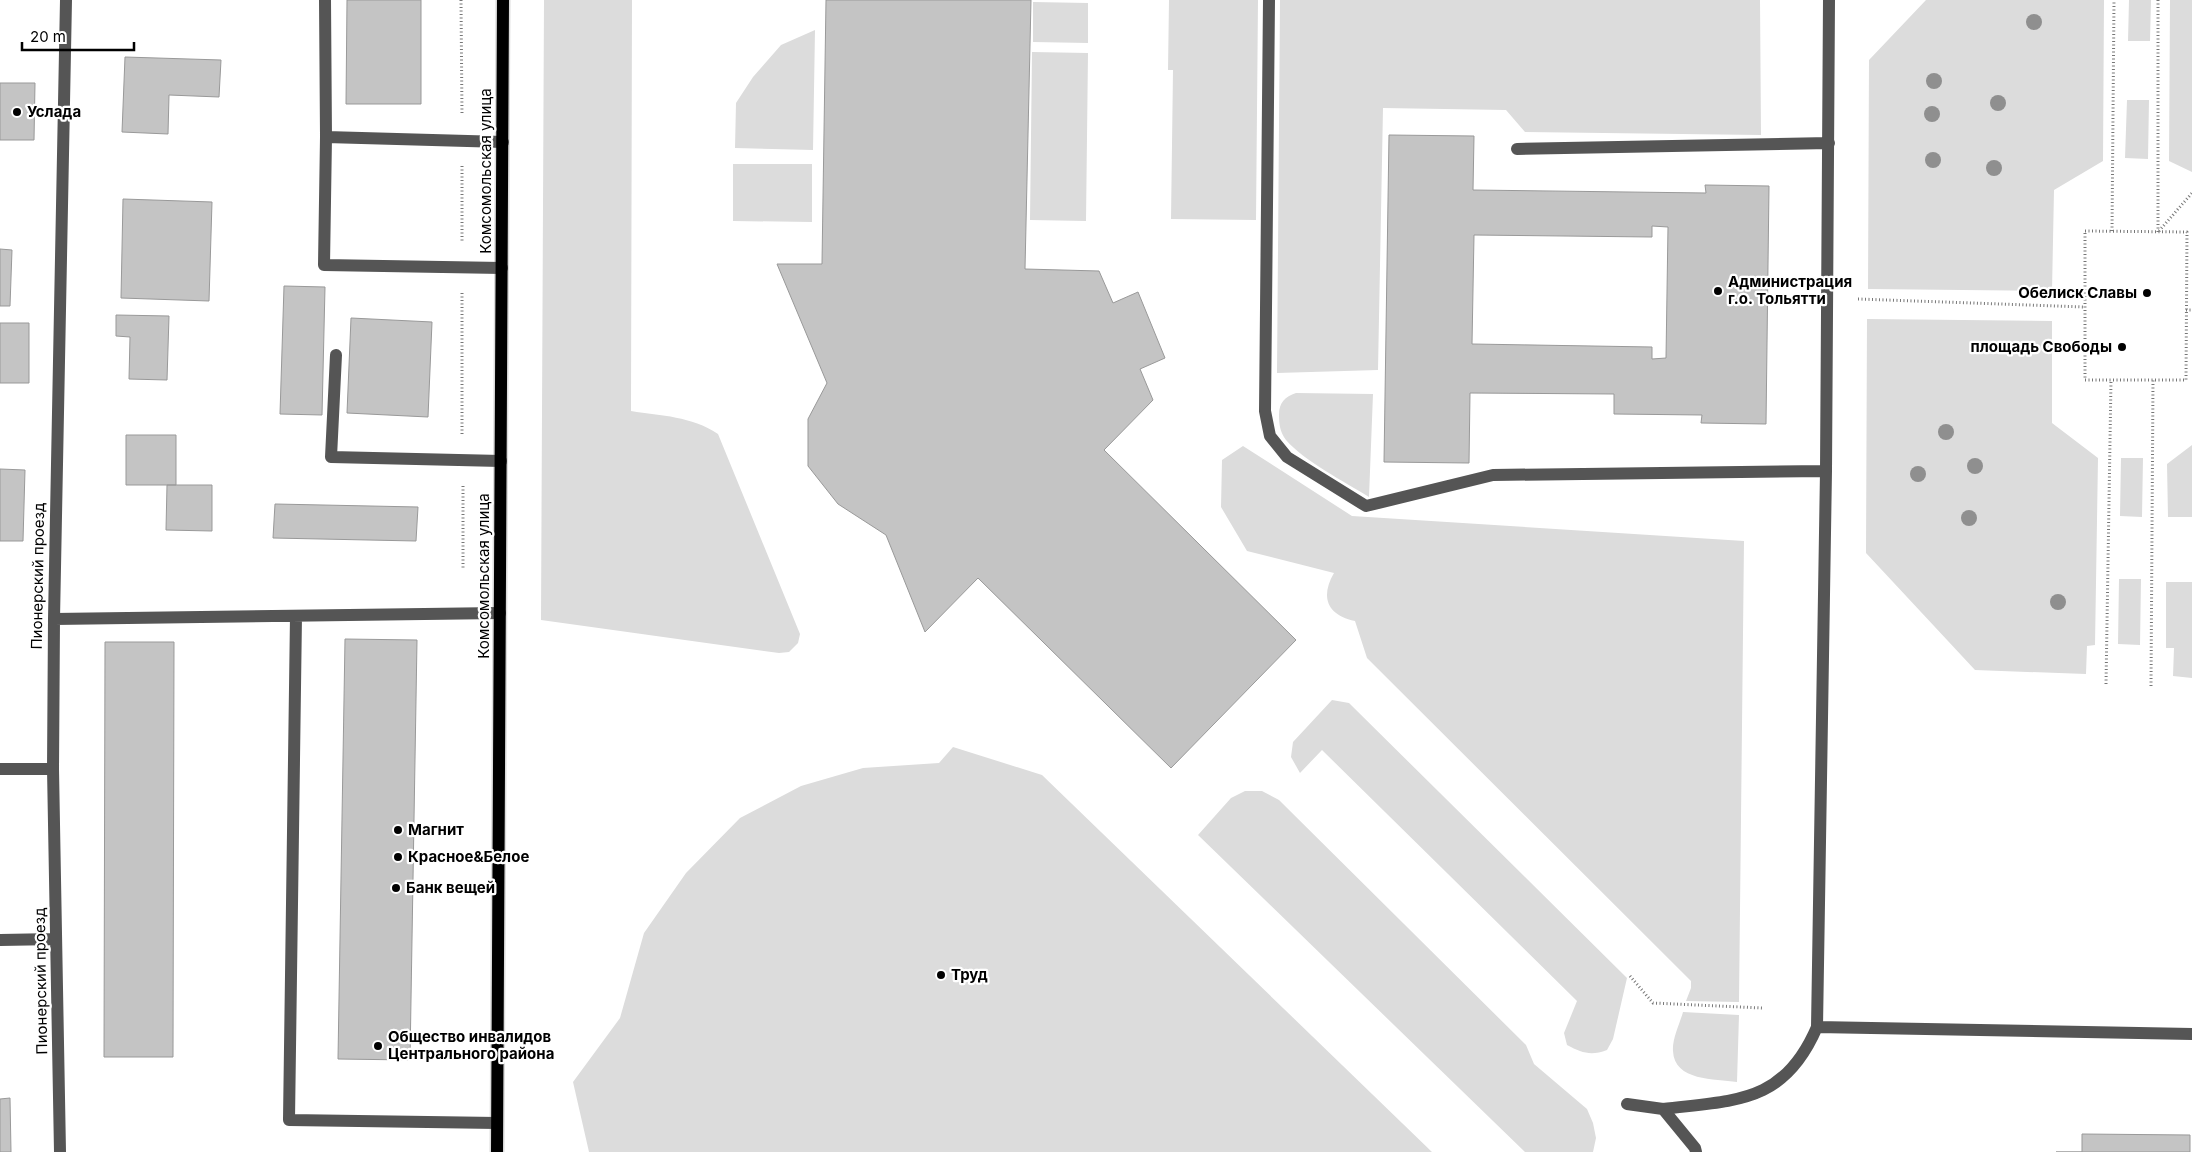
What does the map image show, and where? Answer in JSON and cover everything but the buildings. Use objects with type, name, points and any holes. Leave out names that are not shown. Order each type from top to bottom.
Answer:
[{"type":"main road","name":"Комсомольская улица","points":[[497,1152],[503,0]]},
{"type":"street","name":"Пионерский проезд","points":[[60,1152],[53,769],[54,619],[66,0]]},
{"type":"street","points":[[325,0],[326,137],[324,265],[502,268]]},
{"type":"street","points":[[1269,0],[1265,412],[1270,436],[1287,457],[1366,506],[1493,475],[1826,472]]},
{"type":"street","points":[[1627,1104],[1663,1109],[1739,1100],[1760,1092],[1785,1077],[1807,1048],[1816,1027],[1826,472],[1829,0]]},
{"type":"street","points":[[326,137],[503,142]]},
{"type":"street","points":[[1517,148],[1829,143]]},
{"type":"street","points":[[336,355],[331,457],[501,461]]},
{"type":"street","points":[[54,619],[500,613]]},
{"type":"street","points":[[296,616],[288,1120],[497,1123]]},
{"type":"street","points":[[0,769],[53,769]]},
{"type":"street","points":[[0,940],[56,939]]},
{"type":"street","points":[[1816,1027],[2192,1034]]},
{"type":"street","points":[[1663,1109],[1696,1148],[1696,1152]]},
{"type":"path","points":[[2112,231],[2114,0]]},
{"type":"path","points":[[2158,0],[2158,232]]},
{"type":"path","points":[[2158,232],[2192,193]]},
{"type":"path","points":[[2085,231],[2112,231],[2187,232],[2186,380],[2085,380],[2085,231]]},
{"type":"path","points":[[1858,299],[2085,307]]},
{"type":"path","points":[[2186,310],[2192,310]]},
{"type":"path","points":[[2106,684],[2111,380]]},
{"type":"path","points":[[2151,686],[2153,380]]},
{"type":"path","points":[[1630,976],[1653,1002],[1762,1008]]},
{"type":"shaded area","points":[[544,0],[632,0],[631,411],[687,420],[718,434],[800,634],[798,643],[789,652],[779,653],[541,620]]},
{"type":"shaded area","points":[[1169,0],[1258,0],[1256,220],[1171,219],[1173,70],[1168,70]]},
{"type":"shaded area","points":[[1280,0],[1760,0],[1761,135],[1525,132],[1506,110],[1383,108],[1378,370],[1277,373]]},
{"type":"shaded area","points":[[1926,0],[2104,0],[2103,161],[2054,190],[2052,291],[1868,289],[1869,60]]},
{"type":"shaded area","points":[[2129,0],[2151,0],[2150,41],[2128,41]]},
{"type":"shaded area","points":[[2170,0],[2192,0],[2192,172],[2169,161]]},
{"type":"shaded area","points":[[1033,2],[1088,3],[1088,43],[1033,42]]},
{"type":"shaded area","points":[[815,30],[813,150],[735,148],[736,103],[753,77],[781,45]]},
{"type":"shaded area","points":[[1032,52],[1088,53],[1086,221],[1030,220]]},
{"type":"shaded area","points":[[2127,100],[2149,100],[2148,159],[2125,158]]},
{"type":"shaded area","points":[[733,164],[812,164],[812,222],[733,221]]},
{"type":"shaded area","points":[[1867,319],[2052,321],[2052,423],[2098,458],[2095,645],[2087,646],[2086,674],[1975,670],[1866,553]]},
{"type":"shaded area","points":[[1296,393],[1373,394],[1369,497],[1303,456],[1286,440],[1280,428],[1279,410],[1283,401]]},
{"type":"shaded area","points":[[2192,445],[2192,517],[2168,517],[2167,464]]},
{"type":"shaded area","points":[[1243,446],[1352,516],[1744,541],[1739,1002],[1686,1001],[1691,988],[1691,981],[1367,658],[1355,621],[1338,614],[1332,610],[1329,604],[1327,590],[1334,573],[1247,551],[1221,507],[1222,460]]},
{"type":"shaded area","points":[[2121,458],[2143,458],[2142,517],[2120,516]]},
{"type":"shaded area","points":[[2119,579],[2141,579],[2140,645],[2118,644]]},
{"type":"shaded area","points":[[2166,582],[2192,582],[2192,678],[2173,676],[2174,648],[2166,648]]},
{"type":"shaded area","points":[[1332,700],[1349,703],[1627,978],[1613,1039],[1607,1050],[1587,1053],[1567,1045],[1564,1033],[1577,1001],[1322,750],[1300,773],[1291,757],[1293,742]]},
{"type":"shaded area","name":"Труд","points":[[953,747],[1042,775],[1432,1152],[589,1152],[573,1082],[620,1018],[644,933],[686,873],[740,818],[801,786],[863,768],[939,763]]},
{"type":"shaded area","points":[[1245,791],[1262,791],[1279,800],[1526,1045],[1534,1064],[1587,1109],[1593,1123],[1596,1138],[1593,1152],[1525,1152],[1198,835],[1231,798]]},
{"type":"shaded area","points":[[1683,1012],[1739,1015],[1737,1082],[1697,1077],[1680,1068],[1675,1061],[1673,1046]]},
{"type":"place","name":"Услада","points":[[17,112]]},
{"type":"place","name":"Администрация г.о. Тольятти","points":[[1718,291]]},
{"type":"place","name":"Обелиск Славы","points":[[2147,293]]},
{"type":"place","name":"площадь Свободы","points":[[2122,347]]},
{"type":"place","name":"Магнит","points":[[398,830]]},
{"type":"place","name":"Красное&Белое","points":[[398,857]]},
{"type":"place","name":"Банк вещей","points":[[396,888]]},
{"type":"place","name":"Труд","points":[[941,975]]},
{"type":"place","name":"Общество инвалидов Центрального района","points":[[378,1046]]}]
